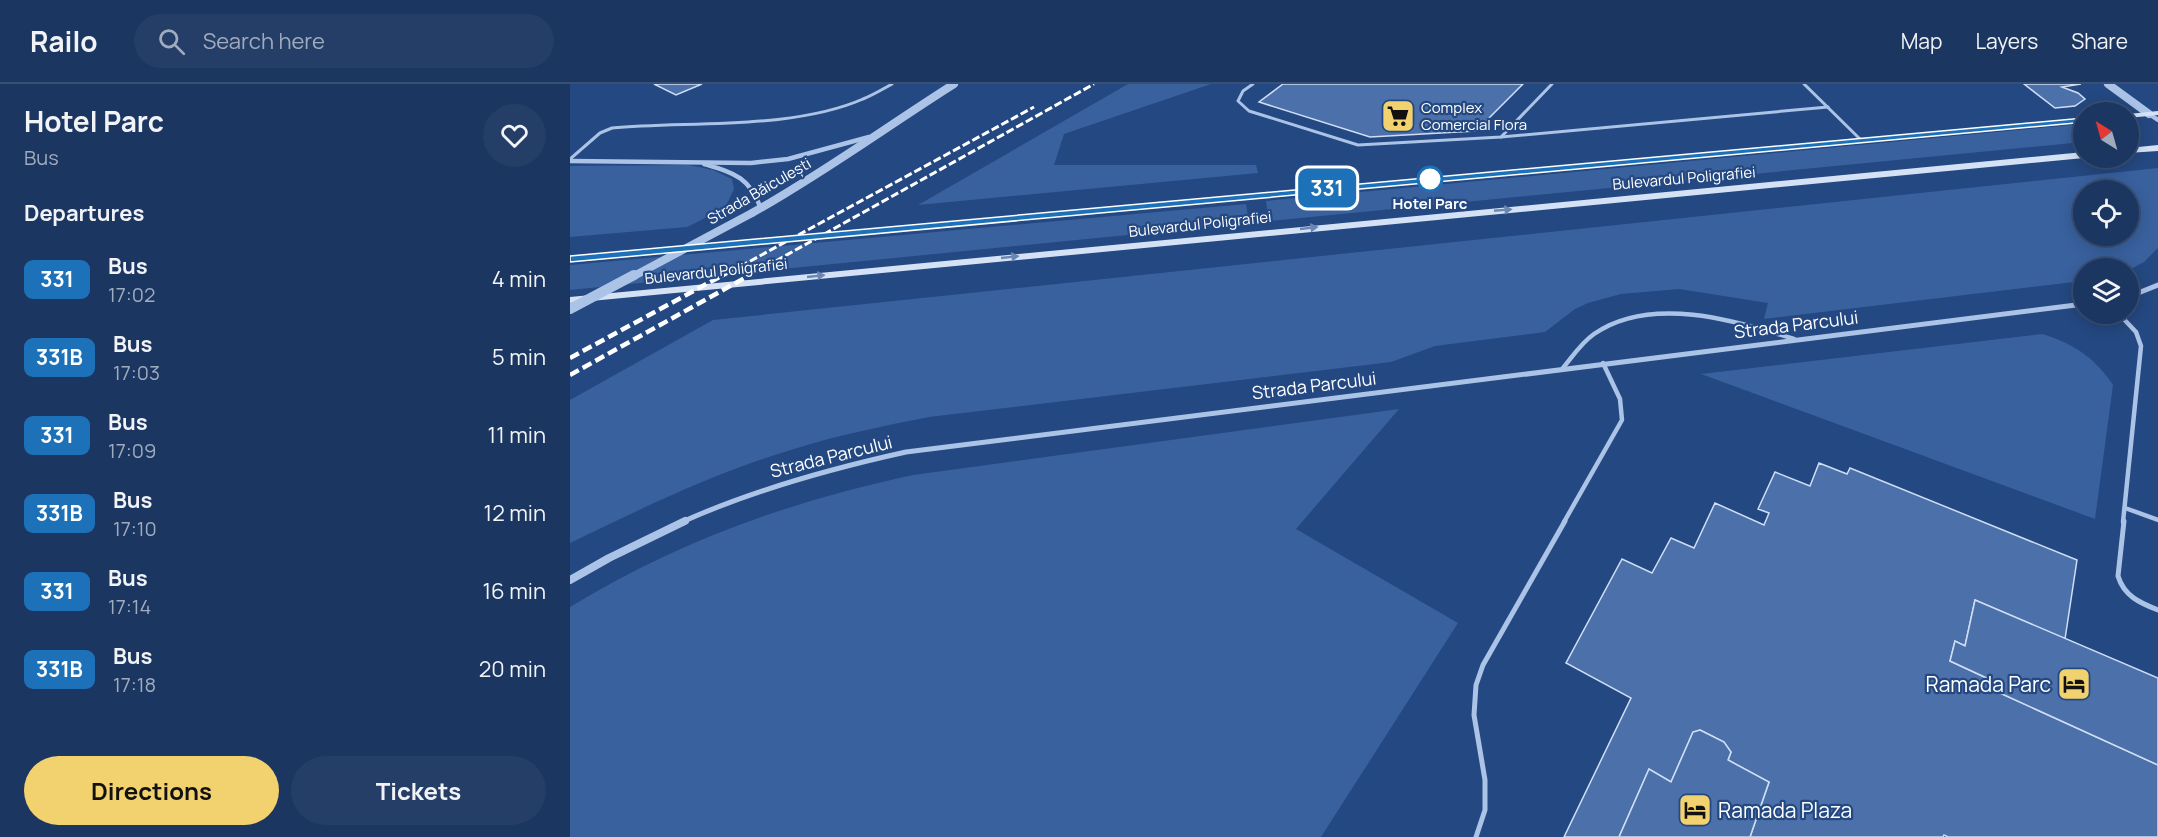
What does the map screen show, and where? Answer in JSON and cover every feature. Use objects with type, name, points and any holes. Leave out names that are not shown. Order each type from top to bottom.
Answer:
[{"type":"main road","points":[[2139,115],[2154,114]]},
{"type":"main road","name":"Bulevardul Poligrafiei","points":[[570,259],[2073,121]]},
{"type":"main road","points":[[2139,150],[2158,148]]},
{"type":"main road","name":"Bulevardul Poligrafiei","points":[[570,300],[2073,156]]},
{"type":"street","name":"Strada Băiculești","points":[[570,309],[761,209],[954,84]]},
{"type":"street","points":[[2108,84],[2154,114],[2158,120]]},
{"type":"street","points":[[570,160],[751,163],[788,159],[870,137]]},
{"type":"street","points":[[697,162],[745,179],[757,194],[761,209]]},
{"type":"street","points":[[2139,293],[2158,285]]},
{"type":"street","name":"Strada Parcului","points":[[570,580],[606,558],[684,520],[765,489],[851,463],[906,452],[2073,305]]},
{"type":"lane","points":[[570,160],[600,133],[612,128],[801,114],[843,106],[879,92],[892,84]]},
{"type":"lane","points":[[1253,84],[1243,91],[1238,101],[1249,111],[1358,145],[1500,137],[1828,107]]},
{"type":"lane","points":[[1500,137],[1552,84]]},
{"type":"lane","points":[[1804,84],[1861,140]]},
{"type":"lane","points":[[1563,368],[1588,339],[1599,331],[1613,324],[1651,316],[1671,314],[1714,316],[1794,339]]},
{"type":"lane","points":[[2130,324],[2140,339],[2141,346],[2118,576],[2120,585],[2137,601],[2158,610]]},
{"type":"lane","points":[[1476,837],[1485,810],[1485,780],[1474,716],[1476,685],[1483,665],[1622,420],[1620,399],[1603,363]]},
{"type":"lane","points":[[2125,508],[2158,520]]},
{"type":"shaded area","points":[[1128,84],[1211,84],[1064,134],[1054,165],[1256,165],[1258,173],[918,205]]},
{"type":"shaded area","points":[[2073,126],[2073,143],[1269,221],[1266,201]]},
{"type":"shaded area","points":[[689,165],[713,170],[732,179],[734,189],[725,208],[687,227],[570,237],[570,166]]},
{"type":"shaded area","points":[[2158,168],[2158,248],[2139,265],[2139,258],[2073,258],[2073,282],[1764,319],[1768,303],[1679,289],[1621,294],[1575,309],[1545,332],[1435,346],[1391,362],[929,417],[844,435],[737,468],[652,504],[570,543],[570,400],[713,320]]},
{"type":"shaded area","points":[[1246,204],[1249,223],[570,290],[570,265]]},
{"type":"shaded area","points":[[2042,334],[2064,342],[2091,359],[2113,385],[2095,519],[1701,374]]},
{"type":"shaded area","points":[[1399,409],[1296,529],[1458,623],[1321,837],[570,837],[570,607],[611,583],[693,543],[736,526],[822,498],[913,475]]},
{"type":"building","points":[[654,84],[702,84],[676,95]]},
{"type":"building","name":"Complex Comercial Flora","points":[[1283,84],[1523,84],[1476,131],[1370,137],[1259,102]]},
{"type":"building","points":[[2024,84],[2081,84],[2062,87],[2078,93],[2085,99],[2081,102],[2073,102],[2073,106],[2055,108]]},
{"type":"building","points":[[1819,463],[1847,474],[1850,468],[2077,560],[2065,639],[1975,600],[1965,646],[1955,641],[1950,661],[1991,680],[1989,688],[2158,765],[2158,837],[1948,837],[1944,835],[1943,837],[1750,837],[1769,782],[1728,760],[1731,752],[1724,742],[1700,730],[1693,732],[1671,782],[1649,769],[1619,837],[1564,837],[1631,698],[1566,663],[1622,559],[1652,573],[1671,538],[1694,548],[1715,503],[1764,525],[1769,513],[1758,509],[1775,472],[1810,486]]},
{"type":"building","name":"Ramada Parc","points":[[1975,600],[2158,678],[2158,765],[1989,688],[1991,680],[1950,661],[1955,641],[1965,646]]},
{"type":"building","name":"Ramada Plaza","points":[[1700,730],[1724,742],[1731,752],[1728,760],[1769,782],[1750,837],[1619,837],[1649,769],[1671,782],[1693,732]]},
{"type":"railway","points":[[747,277],[1094,84]]},
{"type":"railway","points":[[721,277],[1034,107]]},
{"type":"railway","points":[[570,358],[723,275]]},
{"type":"railway","points":[[570,375],[750,275]]},
{"type":"bus line","name":"331","points":[[570,259],[2073,121]]},
{"type":"place","name":"Complex Comercial Flora","points":[[1398,116]]},
{"type":"place","name":"Hotel Parc","points":[[1430,179]]},
{"type":"place","name":"Ramada Parc","points":[[2074,684]]},
{"type":"place","name":"Ramada Plaza","points":[[1695,810]]}]
